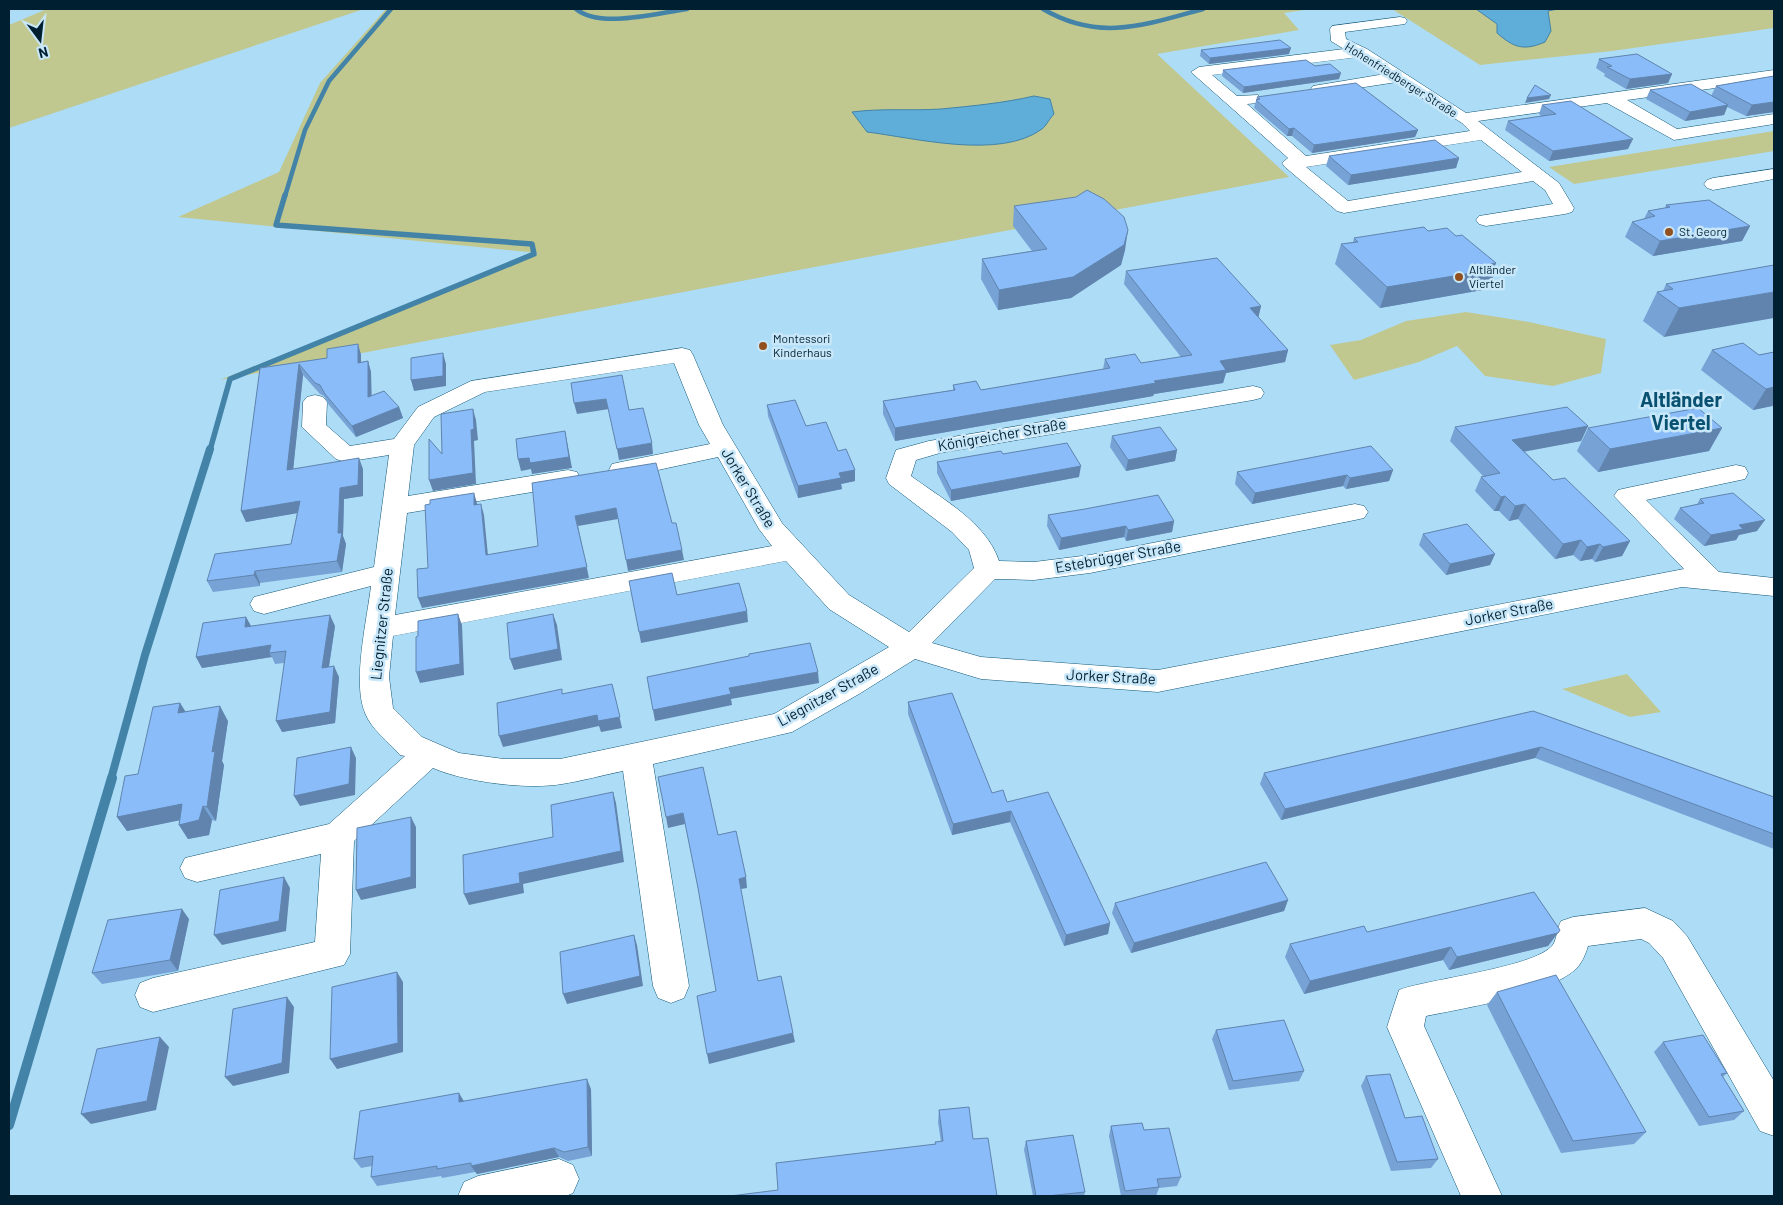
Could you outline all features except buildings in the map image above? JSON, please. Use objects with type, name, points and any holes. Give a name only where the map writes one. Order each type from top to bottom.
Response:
[{"type":"street","name":"Hohenfriedberger Straße","points":[[1400,21],[1337,29],[1339,41],[1362,52],[1463,118],[1552,187],[1565,208],[1486,220]]},
{"type":"street","points":[[1302,162],[1199,72],[1362,52]]},
{"type":"street","name":"Hohenfriedberger Straße","points":[[1463,118],[1774,75]]},
{"type":"street","points":[[1302,91],[1400,77]]},
{"type":"street","points":[[1233,101],[1272,96]]},
{"type":"street","points":[[1609,97],[1674,135],[1774,119]]},
{"type":"street","points":[[1484,134],[1291,163],[1344,207],[1538,175]]},
{"type":"street","points":[[1713,184],[1774,174]]},
{"type":"street","name":"Liegnitzer Straße","points":[[682,355],[479,386],[426,412],[402,445],[374,676],[379,712],[411,746],[456,765],[504,772],[560,772],[781,724],[849,686],[911,647]]},
{"type":"street","name":"Jorker Straße","points":[[682,355],[711,425],[772,529],[839,602],[911,647],[981,668],[1158,681],[1682,578],[1774,587]]},
{"type":"street","name":"Königreicher Straße","points":[[988,570],[981,547],[961,526],[898,478],[905,455],[938,446],[1253,393]]},
{"type":"street","points":[[315,402],[314,427],[345,454],[402,445]]},
{"type":"street","points":[[395,507],[660,463],[724,448]]},
{"type":"street","points":[[1712,581],[1627,496],[1736,473]]},
{"type":"street","name":"Estebrügger Straße","points":[[988,570],[1034,571],[1090,564],[1355,512]]},
{"type":"street","points":[[380,628],[792,551]]},
{"type":"street","points":[[911,647],[988,570]]},
{"type":"street","points":[[264,604],[387,573]]},
{"type":"street","points":[[197,868],[338,836],[428,754]]},
{"type":"street","points":[[636,756],[671,986]]},
{"type":"street","points":[[153,995],[332,954],[338,836]]},
{"type":"street","points":[[1482,1196],[1405,1027],[1412,1002],[1527,976],[1563,958],[1571,947],[1573,932],[1645,923],[1661,932],[1675,947],[1774,1117]]},
{"type":"street","points":[[478,1196],[559,1179]]},
{"type":"green space","points":[[47,9],[364,9],[9,128],[9,25]]},
{"type":"green space","points":[[386,9],[1311,9],[1284,13],[1299,30],[1157,54],[1289,177],[220,380],[538,253],[178,217],[279,172],[320,83]]},
{"type":"green space","points":[[1392,9],[1476,9],[1497,24],[1551,31],[1548,11],[1558,9],[1774,9],[1774,28],[1612,51],[1480,65]]},
{"type":"green space","points":[[1774,131],[1774,151],[1574,184],[1549,167]]},
{"type":"green space","points":[[1466,312],[1529,322],[1606,339],[1601,373],[1553,386],[1485,376],[1457,346],[1419,362],[1354,380],[1330,345],[1361,340],[1406,321]]},
{"type":"green space","points":[[1627,674],[1661,712],[1630,717],[1562,689]]},
{"type":"water","points":[[1476,9],[1558,9],[1548,11],[1551,31],[1545,42],[1525,47],[1514,45],[1503,38],[1497,33],[1497,24]]},
{"type":"water","points":[[1034,96],[1050,99],[1054,114],[1042,129],[1024,138],[1004,143],[981,145],[932,142],[867,132],[852,112],[941,109]]},
{"type":"waterway","points":[[285,196],[305,130],[329,81],[391,9]]},
{"type":"waterway","points":[[576,9],[586,15],[614,19],[687,9]]},
{"type":"waterway","points":[[1043,9],[1064,19],[1083,25],[1103,28],[1142,25],[1203,9]]},
{"type":"waterway","points":[[210,450],[230,379],[534,254],[532,244],[276,225],[285,195]]},
{"type":"waterway","points":[[111,779],[145,655],[210,449]]},
{"type":"waterway","points":[[9,1125],[112,778]]},
{"type":"place","name":"St. Georg","points":[[1669,232]]},
{"type":"place","name":"Altländer Viertel","points":[[1459,277]]},
{"type":"place","name":"Montessori Kinderhaus","points":[[763,346]]},
{"type":"district","name":"Altländer Viertel","points":[[1681,412]]}]
